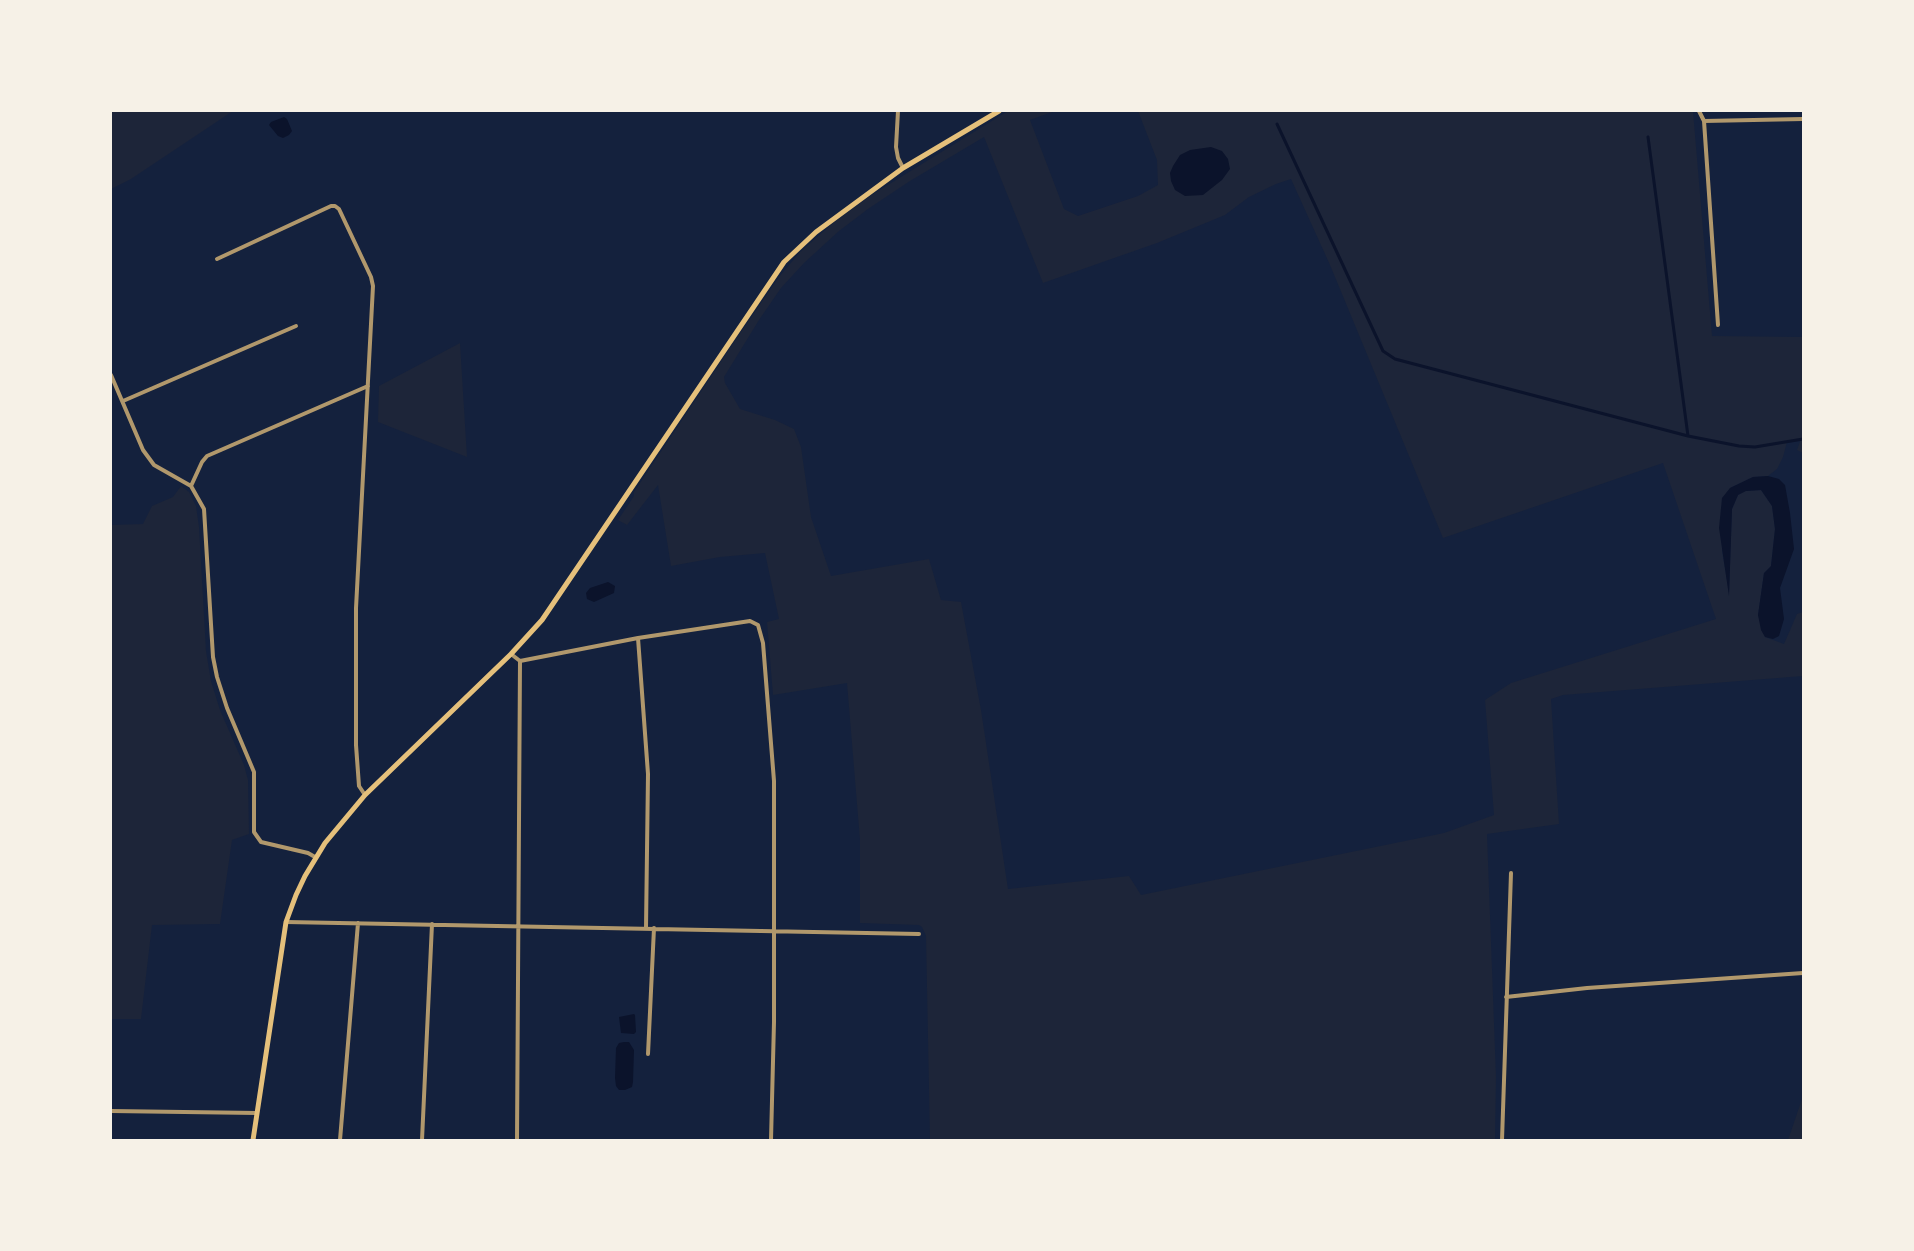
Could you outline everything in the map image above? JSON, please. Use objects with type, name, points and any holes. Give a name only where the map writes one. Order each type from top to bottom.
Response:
[{"type":"main road","points":[[254,1140],[286,922],[296,895],[315,857],[325,843],[365,795],[511,654],[542,620],[568,585],[784,262],[816,232],[903,168],[999,111]]},
{"type":"street","points":[[898,111],[896,147],[903,168]]},
{"type":"street","points":[[1699,111],[1704,121],[1718,326]]},
{"type":"street","points":[[1704,121],[1803,119]]},
{"type":"street","points":[[217,259],[335,206],[339,209],[371,277],[373,286],[356,608],[356,745],[359,786],[365,795]]},
{"type":"street","points":[[123,401],[296,326]]},
{"type":"street","points":[[111,375],[143,450],[154,465],[191,486],[204,509],[212,642],[217,677],[227,708],[255,772],[254,832],[261,842],[308,853],[315,857]]},
{"type":"street","points":[[191,486],[207,456],[368,386]]},
{"type":"street","points":[[511,654],[520,661],[638,638],[750,621],[758,626],[763,643],[774,781],[771,1140]]},
{"type":"street","points":[[638,638],[648,774],[646,928]]},
{"type":"street","points":[[517,1140],[520,661]]},
{"type":"street","points":[[1502,1140],[1511,873]]},
{"type":"street","points":[[286,922],[919,934]]},
{"type":"street","points":[[340,1140],[358,923]]},
{"type":"street","points":[[422,1140],[432,924]]},
{"type":"street","points":[[648,1054],[654,928]]},
{"type":"street","points":[[1506,997],[1587,988],[1803,973]]},
{"type":"street","points":[[111,1111],[257,1113]]},
{"type":"shaded area","points":[[111,111],[233,111],[131,179],[111,189]]},
{"type":"shaded area","points":[[1008,111],[1055,111],[1030,120],[1064,209],[1078,216],[1138,196],[1158,185],[1157,160],[1138,111],[1693,111],[1712,336],[1803,337],[1803,453],[1797,450],[1801,439],[1787,442],[1777,469],[1768,476],[1753,477],[1730,488],[1722,551],[1729,592],[1732,509],[1738,495],[1745,491],[1761,490],[1772,506],[1775,529],[1771,566],[1764,573],[1758,615],[1765,637],[1784,644],[1797,614],[1803,612],[1803,676],[1563,695],[1551,699],[1559,824],[1487,834],[1496,1077],[1495,1140],[930,1140],[926,936],[919,925],[860,923],[860,840],[847,683],[773,695],[767,622],[779,619],[765,553],[720,557],[671,566],[658,485],[627,525],[618,520],[634,496],[634,492],[779,277],[800,252],[832,224],[870,196]],"holes":[[[984,137],[1043,283],[1157,243],[1225,215],[1249,197],[1291,179],[1330,265],[1443,538],[1663,463],[1716,619],[1511,683],[1485,700],[1494,815],[1444,833],[1141,895],[1129,876],[1008,889],[981,710],[961,602],[941,600],[929,559],[831,576],[811,517],[801,447],[794,429],[775,420],[740,409],[724,377],[781,288],[804,263],[839,231],[868,209]]]},
{"type":"shaded area","points":[[284,117],[292,131],[283,138],[278,136],[269,125]]},
{"type":"shaded area","points":[[1211,147],[1222,151],[1228,159],[1230,169],[1222,180],[1203,195],[1185,196],[1175,190],[1170,173],[1180,155],[1190,150]]},
{"type":"shaded area","points":[[460,343],[467,457],[378,422],[379,386]]},
{"type":"shaded area","points":[[1768,476],[1779,479],[1785,485],[1794,549],[1780,588],[1784,619],[1779,636],[1773,639],[1765,637],[1758,615],[1764,573],[1771,566],[1775,529],[1772,506],[1761,490],[1746,491],[1738,495],[1732,509],[1729,596],[1719,528],[1722,498],[1730,488],[1753,477]]},
{"type":"shaded area","points":[[181,486],[189,492],[196,506],[206,651],[211,681],[220,710],[244,765],[248,780],[249,834],[232,840],[220,924],[152,925],[141,1019],[111,1019],[111,525],[143,524],[152,506],[173,497]]},
{"type":"shaded area","points":[[608,582],[615,586],[614,593],[594,602],[587,599],[586,593],[590,588]]},
{"type":"shaded area","points":[[634,1014],[636,1032],[634,1034],[621,1033],[619,1017]]},
{"type":"shaded area","points":[[629,1042],[634,1050],[633,1082],[632,1087],[619,1090],[615,1078],[616,1048],[619,1043]]},
{"type":"shaded area","points":[[1803,1096],[1803,1140],[1788,1140]]},
{"type":"waterway","points":[[1277,124],[1383,351],[1395,359],[1688,436],[1755,447],[1803,439]]},
{"type":"waterway","points":[[1648,137],[1688,436]]}]
